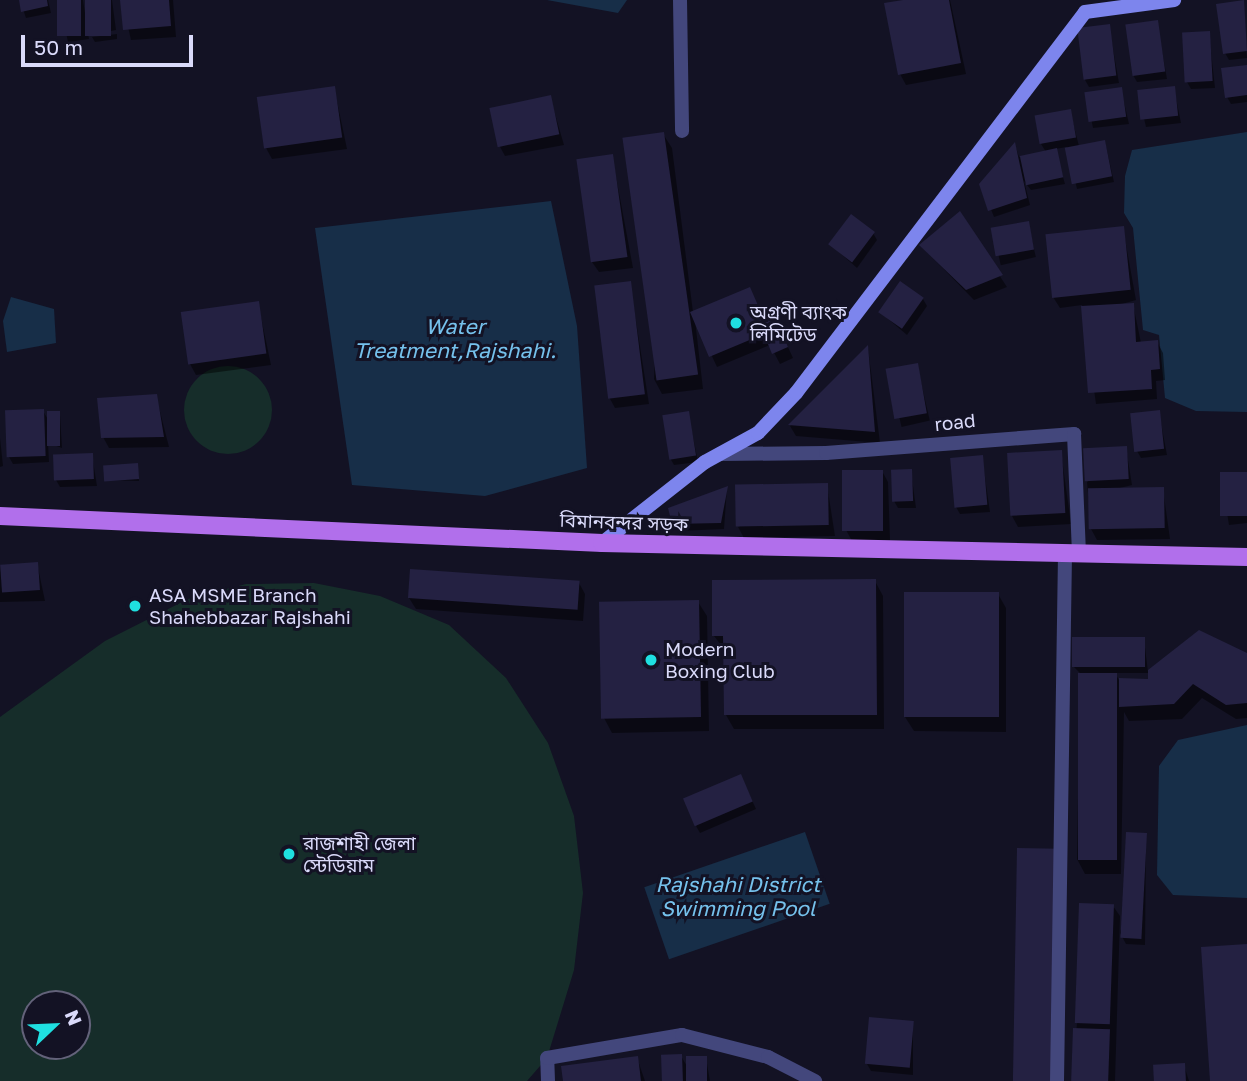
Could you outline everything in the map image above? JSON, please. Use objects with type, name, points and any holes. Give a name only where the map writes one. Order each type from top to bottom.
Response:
[{"type":"main road","points":[[602,542],[627,517],[720,454],[758,433],[796,393],[1084,6],[1174,0]]},
{"type":"main road","name":"বিমানবন্দর সড়ক","points":[[0,516],[602,542],[1247,556]]},
{"type":"street","points":[[680,0],[682,131]]},
{"type":"street","name":"road","points":[[720,454],[826,453],[1074,434],[1072,553]]},
{"type":"street","points":[[1057,1081],[1072,553]]},
{"type":"street","points":[[548,1081],[547,1058],[682,1035],[768,1057],[815,1081]]},
{"type":"green space","points":[[228,366],[245,369],[259,379],[269,393],[272,410],[269,427],[259,441],[245,451],[228,454],[211,451],[197,441],[187,427],[184,410],[187,393],[197,379],[211,369]]},
{"type":"green space","name":"রাজশাহী জেলা স্টেডিয়াম","points":[[314,583],[380,596],[449,625],[506,678],[548,743],[574,816],[583,893],[574,970],[547,1058],[527,1081],[0,1081],[0,717],[105,641],[188,599],[246,584]]},
{"type":"water","points":[[547,0],[627,0],[618,13]]},
{"type":"water","points":[[1247,132],[1247,412],[1196,411],[1165,398],[1159,335],[1143,330],[1133,228],[1124,213],[1125,176],[1132,150]]},
{"type":"water","name":"Water Treatment,Rajshahi.","points":[[551,201],[577,326],[587,468],[485,496],[352,485],[315,228]]},
{"type":"water","points":[[11,297],[54,309],[56,343],[7,352],[3,321]]},
{"type":"water","points":[[1247,725],[1247,898],[1173,895],[1157,875],[1159,766],[1178,740]]},
{"type":"water","name":"Rajshahi District Swimming Pool","points":[[805,832],[830,904],[669,959],[644,887]]},
{"type":"building","points":[[19,0],[47,0],[48,6],[21,12]]},
{"type":"building","points":[[57,0],[81,0],[81,36],[57,36]]},
{"type":"building","points":[[85,0],[111,0],[111,36],[85,36]]},
{"type":"building","points":[[120,0],[169,0],[171,26],[123,30]]},
{"type":"building","points":[[903,0],[949,0],[961,63],[898,75],[884,3]]},
{"type":"building","points":[[1244,0],[1247,51],[1223,54],[1216,4]]},
{"type":"building","points":[[1158,20],[1165,71],[1133,76],[1125,25]]},
{"type":"building","points":[[1110,24],[1116,76],[1084,80],[1077,28]]},
{"type":"building","points":[[1210,31],[1213,81],[1185,82],[1182,32]]},
{"type":"building","points":[[1247,65],[1247,95],[1225,98],[1221,68]]},
{"type":"building","points":[[335,86],[342,137],[264,148],[257,97]]},
{"type":"building","points":[[1175,86],[1178,116],[1140,120],[1137,90]]},
{"type":"building","points":[[1122,87],[1126,117],[1089,122],[1084,92]]},
{"type":"building","points":[[551,95],[559,134],[498,147],[489,108]]},
{"type":"building","points":[[1071,109],[1076,138],[1040,144],[1035,115]]},
{"type":"building","points":[[664,132],[698,375],[657,380],[622,138]]},
{"type":"building","points":[[1105,140],[1112,176],[1072,184],[1065,148]]},
{"type":"building","points":[[1015,142],[1027,198],[988,211],[979,184]]},
{"type":"building","points":[[1057,148],[1063,177],[1026,185],[1020,156]]},
{"type":"building","points":[[613,154],[627,257],[591,262],[576,159]]},
{"type":"building","points":[[960,211],[1003,275],[966,290],[919,245]]},
{"type":"building","points":[[851,214],[875,232],[852,262],[828,244]]},
{"type":"building","points":[[1029,221],[1034,250],[996,256],[991,228]]},
{"type":"building","points":[[1124,226],[1131,290],[1052,298],[1045,234]]},
{"type":"building","points":[[631,281],[645,394],[608,399],[594,286]]},
{"type":"building","points":[[900,281],[924,298],[902,329],[878,312]]},
{"type":"building","name":"অগ্রণী ব্যাংক লিমিটেড","points":[[750,287],[760,310],[771,306],[788,347],[772,354],[764,334],[709,357],[690,312]]},
{"type":"building","points":[[259,301],[266,353],[188,364],[181,312]]},
{"type":"building","points":[[1134,303],[1136,342],[1158,340],[1160,369],[1151,370],[1152,389],[1088,393],[1081,306]]},
{"type":"building","points":[[868,345],[875,432],[788,425]]},
{"type":"building","points":[[918,363],[927,413],[894,419],[886,369]]},
{"type":"building","points":[[157,394],[164,437],[101,438],[97,398]]},
{"type":"building","points":[[44,409],[46,456],[7,457],[5,410]]},
{"type":"building","points":[[1160,410],[1164,449],[1134,452],[1130,413]]},
{"type":"building","points":[[47,411],[60,411],[60,446],[47,446]]},
{"type":"building","points":[[689,411],[696,455],[669,460],[662,415]]},
{"type":"building","points":[[1127,446],[1129,479],[1085,481],[1083,448]]},
{"type":"building","points":[[1062,450],[1065,513],[1010,516],[1007,453]]},
{"type":"building","points":[[93,453],[94,479],[54,480],[53,454]]},
{"type":"building","points":[[983,455],[987,505],[954,508],[950,458]]},
{"type":"building","points":[[138,463],[139,479],[104,481],[103,465]]},
{"type":"building","points":[[912,469],[913,501],[892,502],[891,470]]},
{"type":"building","points":[[842,470],[883,470],[883,531],[842,531]]},
{"type":"building","points":[[1220,472],[1247,472],[1247,516],[1220,516]]},
{"type":"building","points":[[828,483],[829,525],[736,527],[735,485]]},
{"type":"building","points":[[728,486],[721,523],[672,524],[668,508]]},
{"type":"building","points":[[1164,487],[1165,528],[1089,529],[1088,488]]},
{"type":"building","points":[[38,562],[40,590],[2,593],[0,565]]},
{"type":"building","points":[[410,569],[580,581],[578,610],[408,598]]},
{"type":"building","points":[[876,579],[877,715],[724,715],[723,636],[712,636],[712,580]]},
{"type":"building","points":[[904,592],[999,592],[999,717],[904,717]]},
{"type":"building","name":"Modern Boxing Club","points":[[699,600],[701,717],[601,719],[599,602]]},
{"type":"building","points":[[1199,630],[1247,653],[1247,703],[1226,705],[1193,684],[1174,704],[1119,707],[1119,678],[1148,679],[1148,670]]},
{"type":"building","points":[[1072,637],[1145,637],[1145,667],[1072,667]]},
{"type":"building","points":[[1078,673],[1117,673],[1117,860],[1078,860]]},
{"type":"building","points":[[741,774],[753,802],[695,826],[683,799]]},
{"type":"building","points":[[1126,832],[1147,833],[1141,939],[1120,938]]},
{"type":"building","points":[[1017,848],[1058,849],[1054,1081],[1013,1081]]},
{"type":"building","points":[[1079,903],[1114,904],[1110,1024],[1075,1023]]},
{"type":"building","points":[[1247,944],[1247,1081],[1210,1081],[1201,947]]},
{"type":"building","points":[[869,1017],[914,1021],[910,1068],[865,1064]]},
{"type":"building","points":[[1073,1028],[1110,1029],[1108,1081],[1071,1081]]},
{"type":"building","points":[[682,1054],[683,1081],[662,1081],[661,1055]]},
{"type":"building","points":[[638,1056],[641,1081],[563,1081],[561,1066]]},
{"type":"building","points":[[686,1056],[707,1056],[707,1081],[686,1081]]},
{"type":"building","points":[[1185,1063],[1186,1081],[1154,1081],[1153,1065]]},
{"type":"place","name":"অগ্রণী ব্যাংক লিমিটেড","points":[[736,323]]},
{"type":"place","name":"ASA MSME Branch Shahebbazar Rajshahi","points":[[135,606]]},
{"type":"place","name":"Modern Boxing Club","points":[[651,660]]},
{"type":"place","name":"রাজশাহী জেলা স্টেডিয়াম","points":[[289,854]]}]
